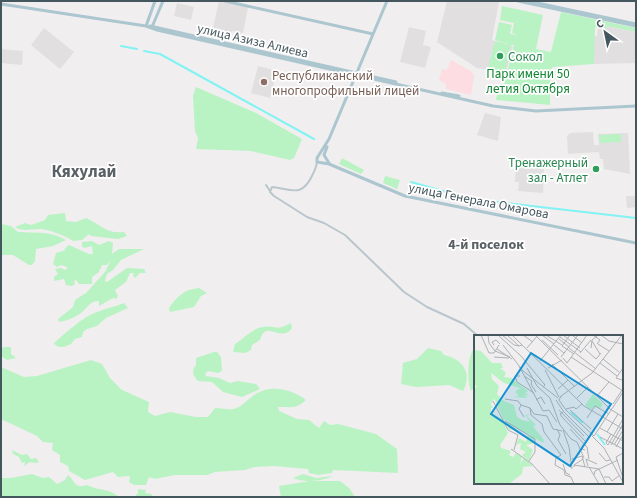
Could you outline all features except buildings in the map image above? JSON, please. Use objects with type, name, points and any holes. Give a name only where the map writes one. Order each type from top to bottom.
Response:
[{"type":"main road","points":[[146,26],[155,1]]},
{"type":"main road","points":[[1,4],[152,28],[163,1]]},
{"type":"main road","points":[[225,1],[373,34]]},
{"type":"main road","points":[[518,1],[636,25]]},
{"type":"main road","points":[[528,1],[636,25]]},
{"type":"main road","points":[[329,139],[319,155],[317,160],[319,163],[323,163],[325,158],[324,153],[329,139],[387,2]]},
{"type":"main road","name":"улица Азиза Алиева","points":[[152,28],[336,72],[356,74]]},
{"type":"main road","name":"улица Азиза Алиева","points":[[152,28],[356,74]]},
{"type":"main road","points":[[356,74],[493,106],[510,108],[544,111],[635,106]]},
{"type":"main road","points":[[319,155],[322,155],[325,158]]},
{"type":"main road","name":"улица Генерала Омарова","points":[[325,158],[330,164],[405,196],[636,243]]},
{"type":"main road","name":"улица Генерала Омарова","points":[[323,163],[329,164],[405,196],[636,243]]},
{"type":"street","points":[[317,160],[317,167]]},
{"type":"street","points":[[270,192],[272,187],[289,190],[303,189],[306,187],[317,167],[323,163]]},
{"type":"street","points":[[266,184],[274,196],[307,217],[324,223],[345,235],[404,292],[435,312],[458,320],[477,335]]},
{"type":"shaded area","points":[[219,1],[248,7],[243,33],[232,31],[229,41],[211,37]]},
{"type":"shaded area","points":[[447,1],[499,1],[492,40],[513,46],[506,73],[477,68],[437,42]]},
{"type":"shaded area","points":[[177,3],[194,7],[191,20],[174,16]]},
{"type":"shaded area","points":[[607,26],[636,32],[636,63],[594,64],[594,36],[597,36],[598,27],[606,29]]},
{"type":"shaded area","points":[[409,27],[426,31],[423,45],[431,47],[425,68],[400,62]]},
{"type":"shaded area","points":[[44,28],[74,52],[60,69],[31,45]]},
{"type":"shaded area","points":[[1,49],[23,51],[22,65],[1,63]]},
{"type":"shaded area","points":[[451,60],[472,72],[474,76],[471,95],[446,89],[446,84],[439,80],[442,69],[447,70]]},
{"type":"shaded area","name":"Республиканский многопрофильный лицей","points":[[258,66],[277,71],[270,98],[251,93]]},
{"type":"shaded area","points":[[485,113],[501,117],[498,141],[477,135]]},
{"type":"shaded area","points":[[593,132],[594,145],[599,145],[598,134],[628,133],[630,174],[604,169],[603,159],[600,159],[599,152],[568,154],[567,136],[570,133]]},
{"type":"shaded area","points":[[516,166],[544,168],[543,193],[518,191],[519,182],[515,182]]},
{"type":"shaded area","points":[[626,196],[636,196],[636,207],[627,208]]},
{"type":"green space","name":"Парк имени 50 летия Октября","points":[[502,6],[543,15],[536,49],[551,52],[561,12],[636,28],[636,32],[607,26],[606,29],[595,27],[594,64],[553,67],[550,72],[550,105],[496,100],[499,85],[504,85],[514,45],[511,45],[505,72],[488,68],[495,41],[508,44],[495,40],[499,22],[512,25],[510,34],[518,35],[512,33],[514,23],[500,20]]},
{"type":"green space","points":[[196,87],[256,113],[302,139],[294,158],[290,160],[251,151],[196,149],[198,138],[195,131],[193,96]]},
{"type":"green space","points":[[621,134],[621,142],[600,143],[599,135]]},
{"type":"green space","points":[[342,158],[364,170],[361,174],[339,164]]},
{"type":"green space","points":[[385,176],[400,180],[397,189],[383,183]]},
{"type":"green space","points":[[65,213],[66,221],[76,222],[86,218],[113,232],[124,232],[127,236],[118,239],[91,236],[89,234],[82,240],[73,241],[48,230],[24,230],[15,227],[25,223],[31,225],[45,220],[48,215]]},
{"type":"green space","points":[[1,224],[11,226],[18,232],[55,235],[66,240],[53,246],[36,249],[35,261],[32,265],[29,265],[13,255],[1,255]]},
{"type":"green space","points":[[92,241],[99,245],[109,241],[113,243],[112,254],[119,249],[144,249],[121,260],[113,270],[107,274],[105,281],[107,282],[127,268],[144,269],[146,273],[140,273],[135,278],[133,276],[134,273],[130,273],[126,282],[115,290],[118,296],[116,299],[113,298],[99,306],[99,301],[93,302],[76,316],[59,322],[58,319],[73,307],[75,300],[86,293],[105,272],[111,260],[107,265],[102,265],[99,272],[92,277],[92,284],[79,284],[76,280],[74,281],[75,284],[72,286],[66,285],[64,279],[54,281],[54,277],[58,274],[55,269],[61,268],[65,270],[68,268],[62,265],[57,267],[53,264],[56,253],[66,250],[64,249],[69,245],[89,254],[93,254],[92,246],[84,248],[82,246],[82,242]]},
{"type":"green space","points":[[199,288],[207,293],[201,296],[194,307],[170,312],[169,308],[178,297],[185,292]]},
{"type":"green space","points":[[124,303],[128,308],[106,318],[97,326],[87,329],[83,332],[82,337],[75,339],[71,344],[64,347],[55,345],[54,343],[85,318]]},
{"type":"green space","points":[[291,323],[292,328],[288,332],[283,334],[266,331],[260,340],[252,345],[251,350],[245,353],[233,352],[235,344],[256,329],[268,327],[279,328]]},
{"type":"green space","points":[[11,347],[11,354],[16,358],[7,360],[1,356],[1,348]]},
{"type":"green space","points":[[428,348],[441,351],[444,355],[461,363],[466,372],[467,378],[463,391],[449,385],[416,387],[401,384],[403,363],[417,359]]},
{"type":"green space","points":[[474,349],[474,388],[471,391],[468,368],[472,351]]},
{"type":"green space","points":[[217,352],[221,357],[222,371],[218,373],[208,371],[205,374],[206,376],[219,378],[230,383],[238,381],[256,384],[260,389],[242,397],[223,392],[212,382],[198,381],[193,373],[196,365],[196,358]]},
{"type":"green space","points":[[91,360],[102,364],[110,378],[122,390],[149,402],[148,412],[155,416],[170,412],[196,417],[208,417],[215,408],[237,408],[254,395],[267,390],[280,389],[294,393],[306,400],[300,405],[296,406],[278,407],[279,411],[297,419],[309,420],[319,428],[324,421],[330,425],[338,424],[376,434],[397,449],[398,473],[333,470],[332,473],[318,475],[309,473],[308,469],[274,466],[215,472],[207,475],[175,475],[155,479],[149,477],[146,485],[134,485],[129,482],[130,476],[118,477],[113,472],[85,480],[69,471],[68,466],[60,462],[60,455],[52,450],[53,443],[43,442],[37,436],[1,419],[1,367],[24,377],[37,376]]},
{"type":"green space","points":[[12,450],[22,455],[27,454],[31,459],[36,458],[39,462],[30,462],[24,466],[25,462],[22,463],[19,457],[13,454]]},
{"type":"green space","points":[[32,474],[43,478],[49,477],[57,484],[65,480],[68,475],[77,485],[87,485],[111,492],[119,497],[1,497],[1,478],[11,478]]},
{"type":"green space","points":[[303,474],[316,478],[333,476],[313,481],[297,480],[293,478]]},
{"type":"green space","points":[[310,481],[340,481],[349,488],[355,497],[281,497],[279,486]]},
{"type":"green space","points":[[138,489],[146,490],[145,493],[151,494],[154,497],[134,497],[138,493]]},
{"type":"waterway","points":[[121,46],[137,49]]},
{"type":"waterway","points":[[144,51],[160,54],[314,139]]},
{"type":"waterway","points":[[411,182],[471,199],[636,218]]},
{"type":"place","name":"Сокол","points":[[500,56]]},
{"type":"place","name":"Республиканский многопрофильный лицей","points":[[264,82]]},
{"type":"place","name":"Тренажерный зал - Атлет","points":[[596,169]]},
{"type":"district","name":"Кяхулай","points":[[84,171]]},
{"type":"district","name":"4-й поселок","points":[[486,244]]}]
